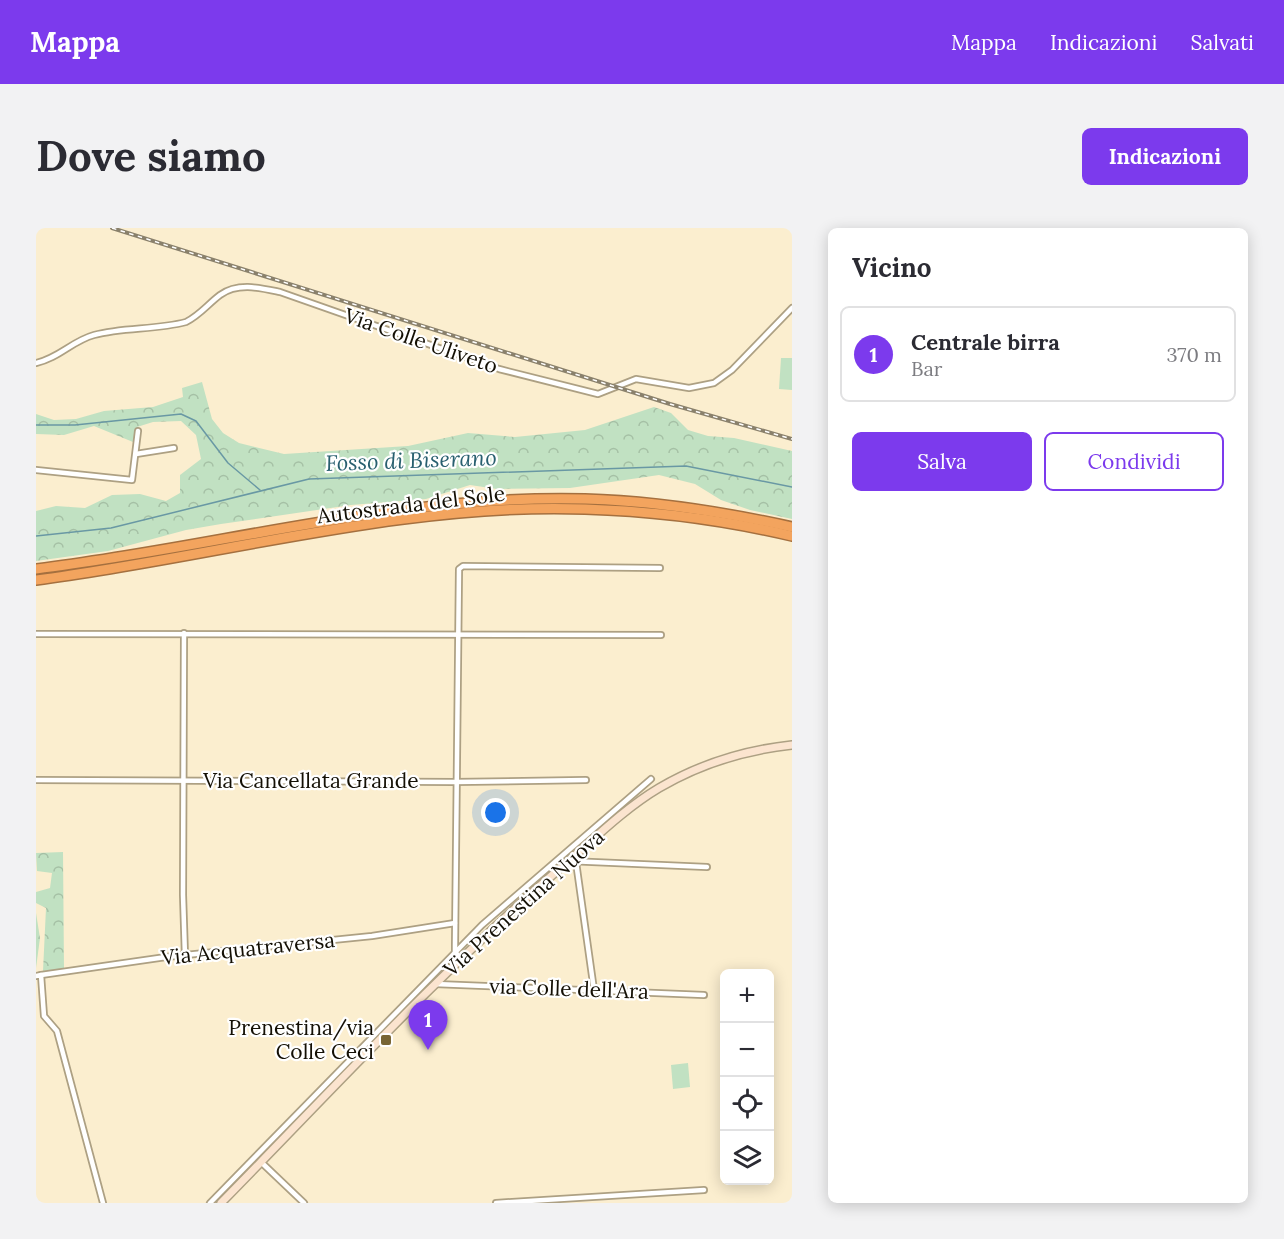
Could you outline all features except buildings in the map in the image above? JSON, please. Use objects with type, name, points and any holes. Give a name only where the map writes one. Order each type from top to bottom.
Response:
[{"type":"highway","name":"Autostrada del Sole","points":[[36,569],[418,509],[507,501],[585,499],[667,505],[792,527]]},
{"type":"highway","name":"Autostrada del Sole","points":[[36,579],[417,518],[506,510],[584,508],[669,515],[792,536]]},
{"type":"main road","name":"Via Prenestina Nuova","points":[[221,1203],[435,984],[458,955],[572,861],[629,809],[662,786],[741,753],[792,745]]},
{"type":"street","name":"Via Colle Uliveto","points":[[36,363],[55,358],[73,343],[96,335],[186,321],[198,315],[224,293],[247,287],[280,292],[499,369],[592,393],[606,392],[636,380],[689,388],[707,386],[727,374],[792,308]]},
{"type":"street","points":[[36,470],[131,481],[138,431]]},
{"type":"street","points":[[136,454],[174,448]]},
{"type":"street","points":[[458,955],[455,923],[455,782],[458,570],[461,567],[660,568]]},
{"type":"street","points":[[184,633],[185,956]]},
{"type":"street","points":[[36,634],[661,635]]},
{"type":"street","points":[[210,1203],[458,955],[510,899],[651,779]]},
{"type":"street","name":"Via Cancellata Grande","points":[[36,780],[455,782],[586,780]]},
{"type":"street","points":[[594,990],[572,861],[707,867]]},
{"type":"street","name":"Via Acquatraversa","points":[[38,976],[185,956],[372,936],[455,923]]},
{"type":"street","points":[[38,976],[44,1016],[58,1034],[103,1203]]},
{"type":"street","name":"via Colle dell'Ara","points":[[435,984],[704,994]]},
{"type":"street","points":[[261,1162],[303,1203]]},
{"type":"street","points":[[496,1203],[704,1190]]},
{"type":"green space","points":[[781,358],[792,358],[792,390],[779,389]]},
{"type":"green space","points":[[202,382],[212,419],[223,433],[239,443],[284,454],[408,446],[468,433],[515,437],[585,430],[654,407],[671,413],[688,430],[708,436],[734,438],[792,451],[792,519],[750,510],[721,500],[695,484],[659,475],[570,488],[497,489],[470,485],[426,499],[351,505],[221,524],[186,530],[108,551],[36,561],[36,511],[56,506],[85,508],[112,495],[140,494],[166,501],[180,493],[180,475],[201,459],[196,435],[181,421],[153,422],[137,427],[133,442],[94,426],[64,435],[36,434],[36,414],[54,420],[76,419],[104,411],[153,407],[183,397],[182,388]]},
{"type":"green space","points":[[63,852],[64,969],[43,971],[46,908],[36,903],[36,892],[50,888],[52,873],[37,871],[36,853]]},
{"type":"green space","points":[[36,913],[40,938],[36,968]]},
{"type":"green space","points":[[688,1063],[690,1087],[673,1089],[671,1065]]},
{"type":"waterway","points":[[36,425],[75,425],[181,414],[196,421],[228,463],[260,490]]},
{"type":"waterway","name":"Fosso di Biserano","points":[[36,536],[111,528],[309,479],[686,466],[792,487]]},
{"type":"railway","points":[[112,228],[670,404],[792,439]]},
{"type":"place","name":"Prenestina/via Colle Ceci","points":[[386,1040]]},
{"type":"place","name":"Centrale birra","points":[[428,1050]]}]
